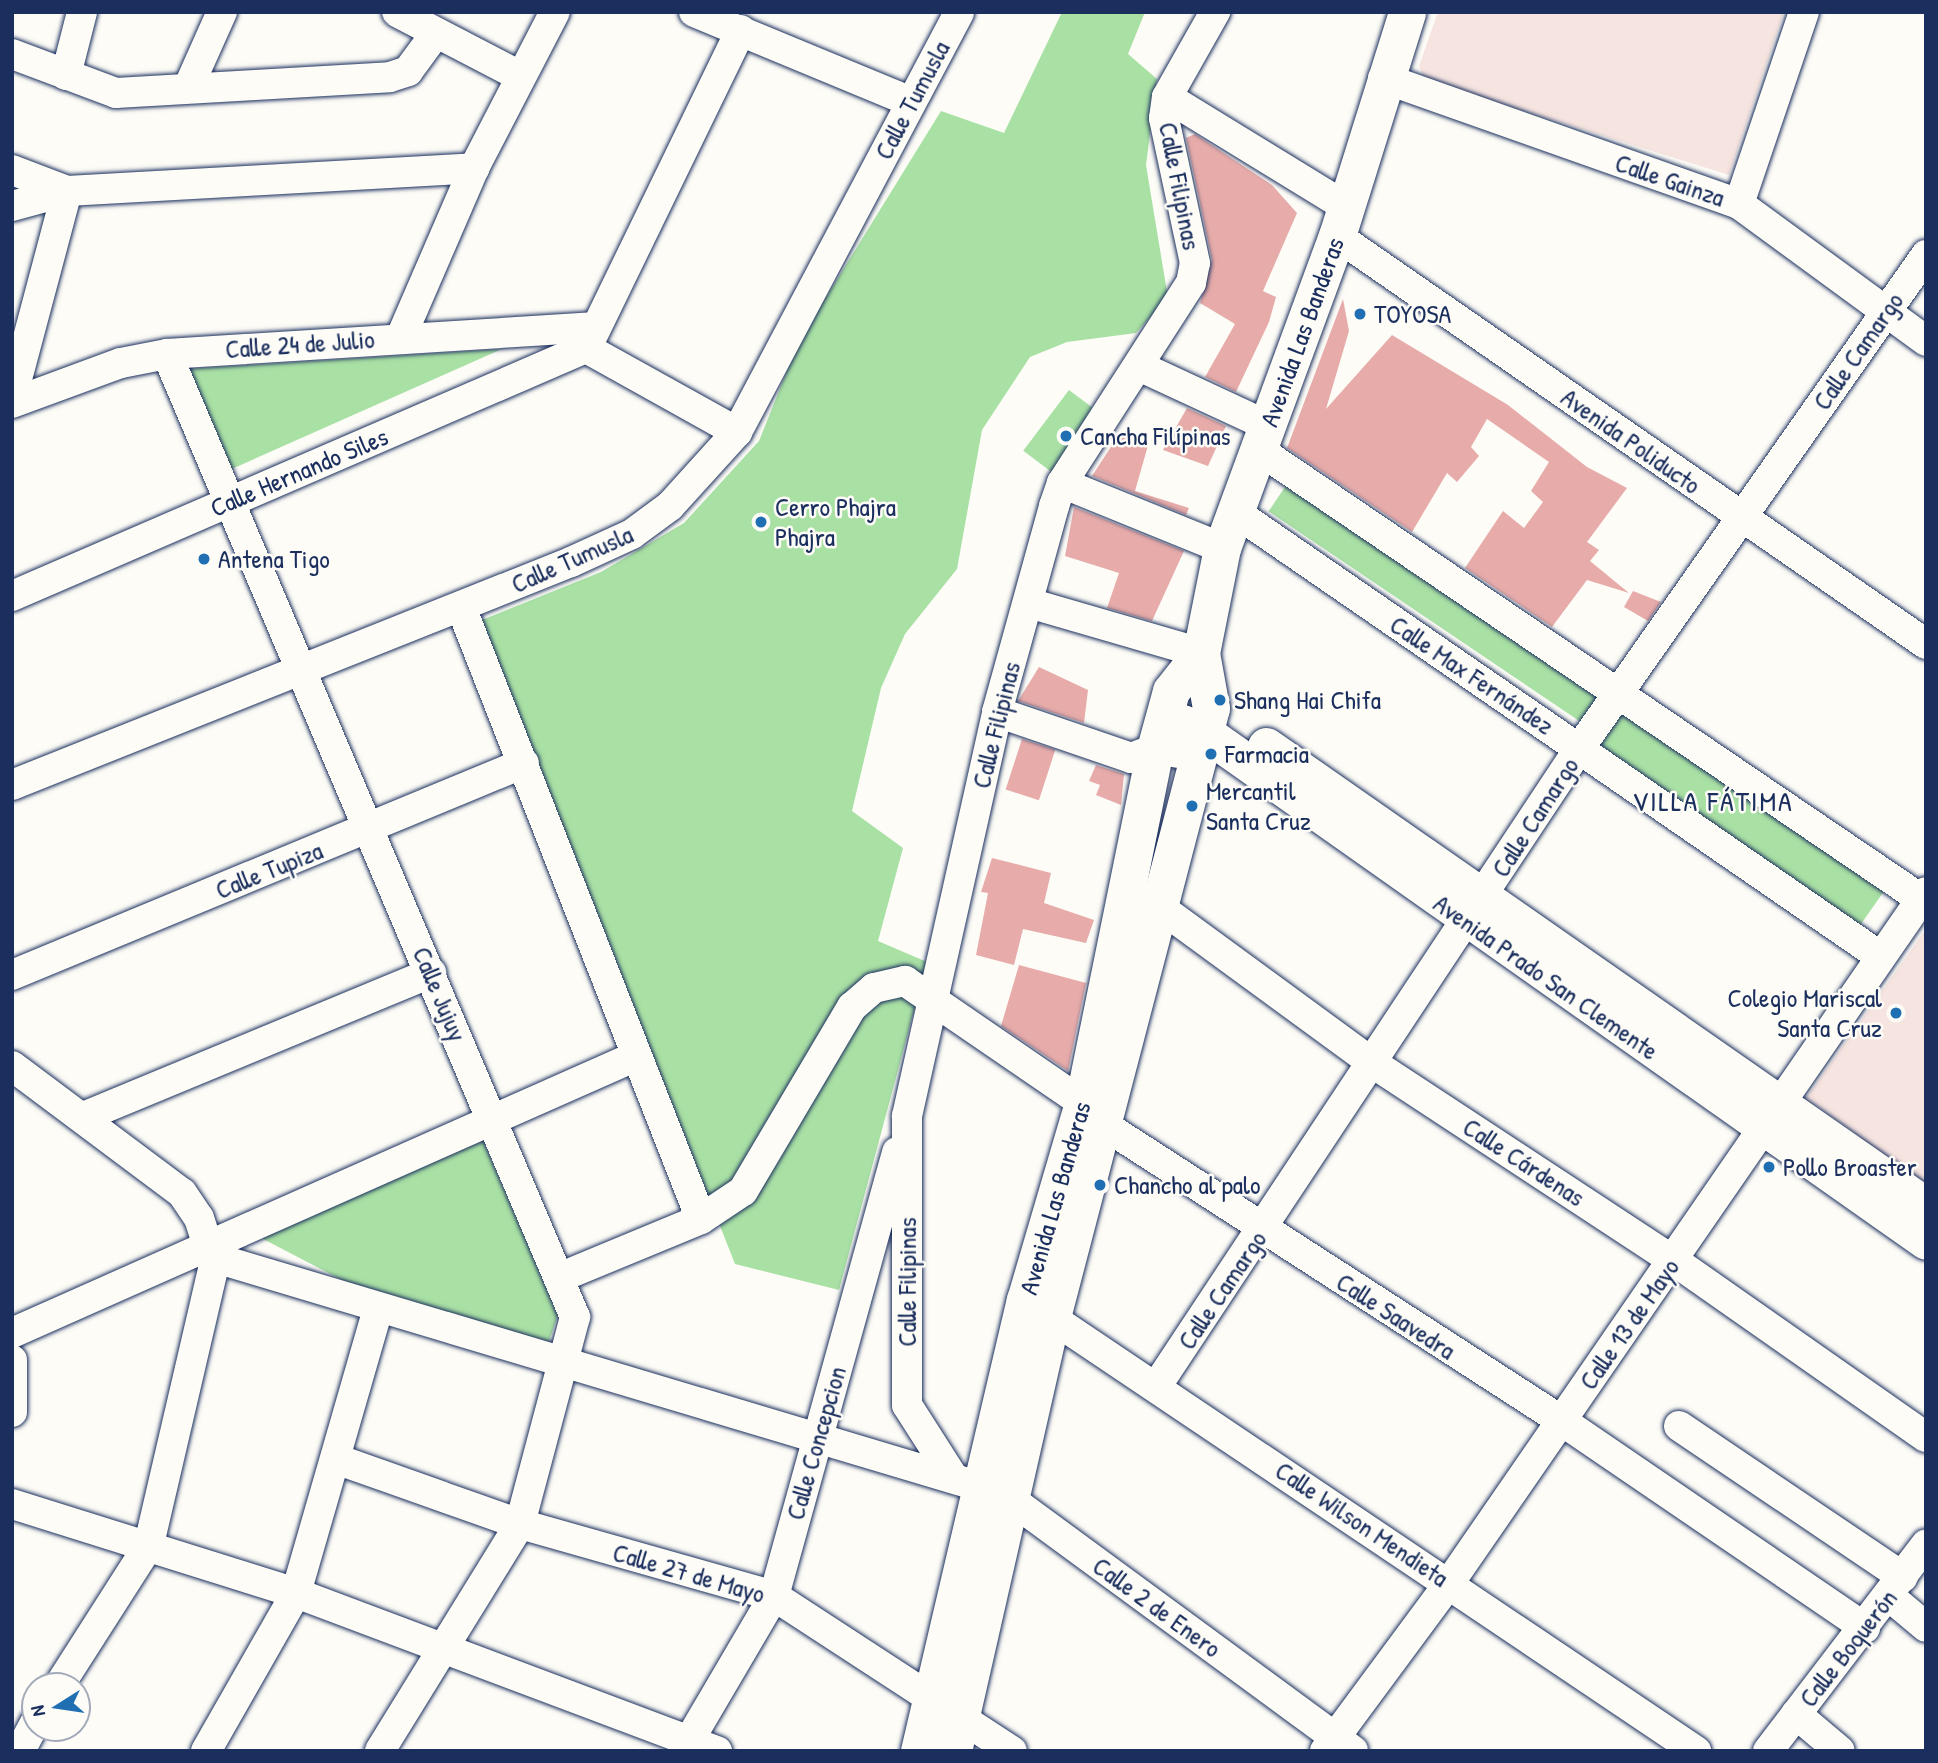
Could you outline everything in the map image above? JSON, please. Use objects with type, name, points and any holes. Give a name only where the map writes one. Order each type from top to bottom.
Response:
[{"type":"main road","name":"Avenida Las Banderas","points":[[953,1751],[947,1705],[982,1489],[1158,905],[1204,732],[1201,653],[1222,548],[1341,221],[1402,14]]},
{"type":"main road","name":"Avenida Las Banderas","points":[[1093,1114],[1126,884],[1164,719],[1201,653]]},
{"type":"main road","name":"Avenida Prado San Clemente","points":[[1164,719],[1204,732],[1473,909],[1771,1114],[1926,1206]]},
{"type":"main road","name":"Avenida Prado San Clemente","points":[[1771,1114],[1926,1241]]},
{"type":"main road","name":"Avenida Las Banderas","points":[[919,1751],[947,1705]]},
{"type":"street","points":[[66,75],[82,12]]},
{"type":"street","points":[[188,88],[222,12]]},
{"type":"street","points":[[397,12],[520,76]]},
{"type":"street","points":[[401,337],[474,168],[555,12]]},
{"type":"street","points":[[694,12],[758,27],[911,102]]},
{"type":"street","name":"Calle Tumusla","points":[[12,785],[461,607],[632,534],[701,478],[737,432],[959,12]]},
{"type":"street","name":"Calle Filipinas","points":[[982,1489],[906,1405],[907,1116],[997,712],[1062,483],[1182,302],[1195,263],[1167,145],[1167,97],[1215,12]]},
{"type":"street","points":[[1739,204],[1804,12]]},
{"type":"street","points":[[737,432],[591,338],[758,27]]},
{"type":"street","points":[[12,54],[116,93],[390,77],[408,71],[436,33]]},
{"type":"street","name":"Calle Gainza","points":[[1382,78],[1739,204],[1886,309],[1926,341]]},
{"type":"street","name":"Avenida Poliducto","points":[[1167,97],[1341,221],[1742,519],[1926,644]]},
{"type":"street","points":[[12,206],[67,191],[474,168]]},
{"type":"street","points":[[12,170],[67,191]]},
{"type":"street","points":[[12,401],[67,191]]},
{"type":"street","name":"Calle Camargo","points":[[1156,1387],[1579,748],[1926,255]]},
{"type":"street","name":"Calle 24 de Julio","points":[[12,401],[121,363],[167,354],[401,337],[591,338]]},
{"type":"street","name":"Calle Hernando Siles","points":[[12,596],[226,503],[591,338]]},
{"type":"street","name":"Calle Jujuy","points":[[167,354],[226,503],[370,828],[561,1277],[575,1317],[564,1367]]},
{"type":"street","points":[[1141,367],[1263,438],[1617,694],[1923,896]]},
{"type":"street","points":[[1062,483],[1222,548]]},
{"type":"street","name":"Calle Max Fernández","points":[[1235,512],[1881,957]]},
{"type":"street","points":[[1029,603],[1201,653]]},
{"type":"street","points":[[461,607],[524,763],[634,1057],[701,1219]]},
{"type":"street","points":[[997,712],[1131,758],[1164,719]]},
{"type":"street","name":"Calle Tupiza","points":[[12,975],[524,763]]},
{"type":"street","name":"Calle Cárdenas","points":[[1126,884],[1371,1062],[1673,1260],[1926,1437]]},
{"type":"street","name":"Calle 13 de Mayo","points":[[1337,1746],[1923,896]]},
{"type":"street","points":[[83,1117],[431,972]]},
{"type":"street","name":"Calle Saavedra","points":[[561,1277],[701,1219],[743,1191],[759,1171],[852,1007],[874,988],[905,981],[933,997],[1093,1114],[1262,1230],[1562,1421],[1865,1628]]},
{"type":"street","points":[[12,1333],[211,1250],[492,1118],[634,1057]]},
{"type":"street","points":[[12,1066],[182,1193],[211,1250],[210,1299],[149,1545],[68,1672]]},
{"type":"street","name":"Calle Concepcion","points":[[697,1746],[774,1596],[907,1116]]},
{"type":"street","points":[[211,1250],[378,1308],[564,1367],[819,1434],[892,1463],[982,1489]]},
{"type":"street","points":[[206,1751],[296,1593],[378,1308]]},
{"type":"street","name":"Calle Wilson Mendieta","points":[[1038,1309],[1450,1582],[1696,1751]]},
{"type":"street","points":[[12,1360],[12,1412]]},
{"type":"street","points":[[380,1751],[439,1651],[520,1524],[564,1367]]},
{"type":"street","points":[[1679,1426],[1896,1587],[1926,1627]]},
{"type":"street","name":"Calle 27 de Mayo","points":[[336,1460],[520,1524],[774,1596],[947,1705],[1012,1751]]},
{"type":"street","name":"Calle 2 de Enero","points":[[982,1489],[1337,1746]]},
{"type":"street","points":[[12,1504],[296,1593],[439,1651],[697,1746]]},
{"type":"street","name":"Calle Boquerón","points":[[1768,1751],[1865,1628],[1926,1544]]},
{"type":"street","points":[[1796,1714],[1840,1751]]},
{"type":"shaded area","points":[[1438,12],[1784,12],[1729,175],[1425,80],[1419,66]]},
{"type":"shaded area","name":"Colegio Mariscal Santa Cruz","points":[[1926,929],[1926,1184],[1806,1098]]},
{"type":"green space","points":[[1062,12],[1145,12],[1128,54],[1157,79],[1146,165],[1168,298],[1136,333],[1067,342],[1030,357],[982,430],[957,569],[905,634],[881,688],[852,811],[903,848],[878,941],[927,962],[839,1290],[735,1264],[482,620],[601,572],[684,523],[759,441],[799,341],[941,111],[1004,133]]},
{"type":"green space","points":[[502,349],[225,472],[186,369]]},
{"type":"green space","name":"Cancha Filípinas","points":[[1069,390],[1105,417],[1059,478],[1023,451]]},
{"type":"green space","points":[[1287,484],[1600,695],[1582,723],[1269,511]]},
{"type":"green space","points":[[1624,708],[1884,890],[1855,932],[1595,750]]},
{"type":"green space","points":[[483,1140],[558,1315],[547,1347],[384,1302],[248,1231]]},
{"type":"building","points":[[1195,134],[1272,185],[1297,213],[1263,291],[1276,297],[1269,322],[1236,392],[1205,377],[1235,324],[1200,303],[1212,260],[1186,138]]},
{"type":"building","points":[[1343,299],[1349,331],[1326,409],[1392,335],[1508,405],[1587,467],[1627,488],[1587,542],[1599,550],[1590,561],[1629,593],[1587,580],[1552,627],[1465,568],[1503,511],[1524,528],[1543,502],[1531,491],[1549,462],[1487,419],[1471,447],[1479,456],[1457,482],[1447,473],[1412,532],[1287,448]]},
{"type":"building","points":[[1187,408],[1226,426],[1208,466],[1163,450]]},
{"type":"building","points":[[1120,433],[1149,442],[1135,491],[1189,508],[1186,515],[1092,476]]},
{"type":"building","points":[[1074,507],[1184,551],[1152,621],[1107,608],[1119,573],[1065,556]]},
{"type":"building","points":[[1633,591],[1661,602],[1648,621],[1624,607]]},
{"type":"building","points":[[1039,667],[1088,690],[1084,723],[1018,701]]},
{"type":"building","points":[[1022,739],[1055,750],[1039,800],[1006,789]]},
{"type":"building","points":[[1096,765],[1124,774],[1121,805],[1096,795],[1100,785],[1089,781]]},
{"type":"building","points":[[992,858],[1051,873],[1044,903],[1094,920],[1086,943],[1023,929],[1014,965],[976,955],[988,893],[981,892]]},
{"type":"building","points":[[1019,965],[1086,983],[1068,1071],[1001,1026]]},
{"type":"place","name":"TOYOSA","points":[[1360,314]]},
{"type":"place","name":"Cancha Filípinas","points":[[1066,436]]},
{"type":"place","name":"Cerro Phajra Phajra","points":[[761,522]]},
{"type":"place","name":"Antena Tigo","points":[[204,559]]},
{"type":"place","name":"Shang Hai Chifa","points":[[1220,700]]},
{"type":"place","name":"Farmacia","points":[[1211,754]]},
{"type":"place","name":"Mercantil Santa Cruz","points":[[1192,806]]},
{"type":"place","name":"Colegio Mariscal Santa Cruz","points":[[1896,1013]]},
{"type":"place","name":"Pollo Broaster","points":[[1769,1167]]},
{"type":"place","name":"Chancho al palo","points":[[1100,1185]]},
{"type":"district","name":"VILLA FÁTIMA","points":[[1713,801]]}]
